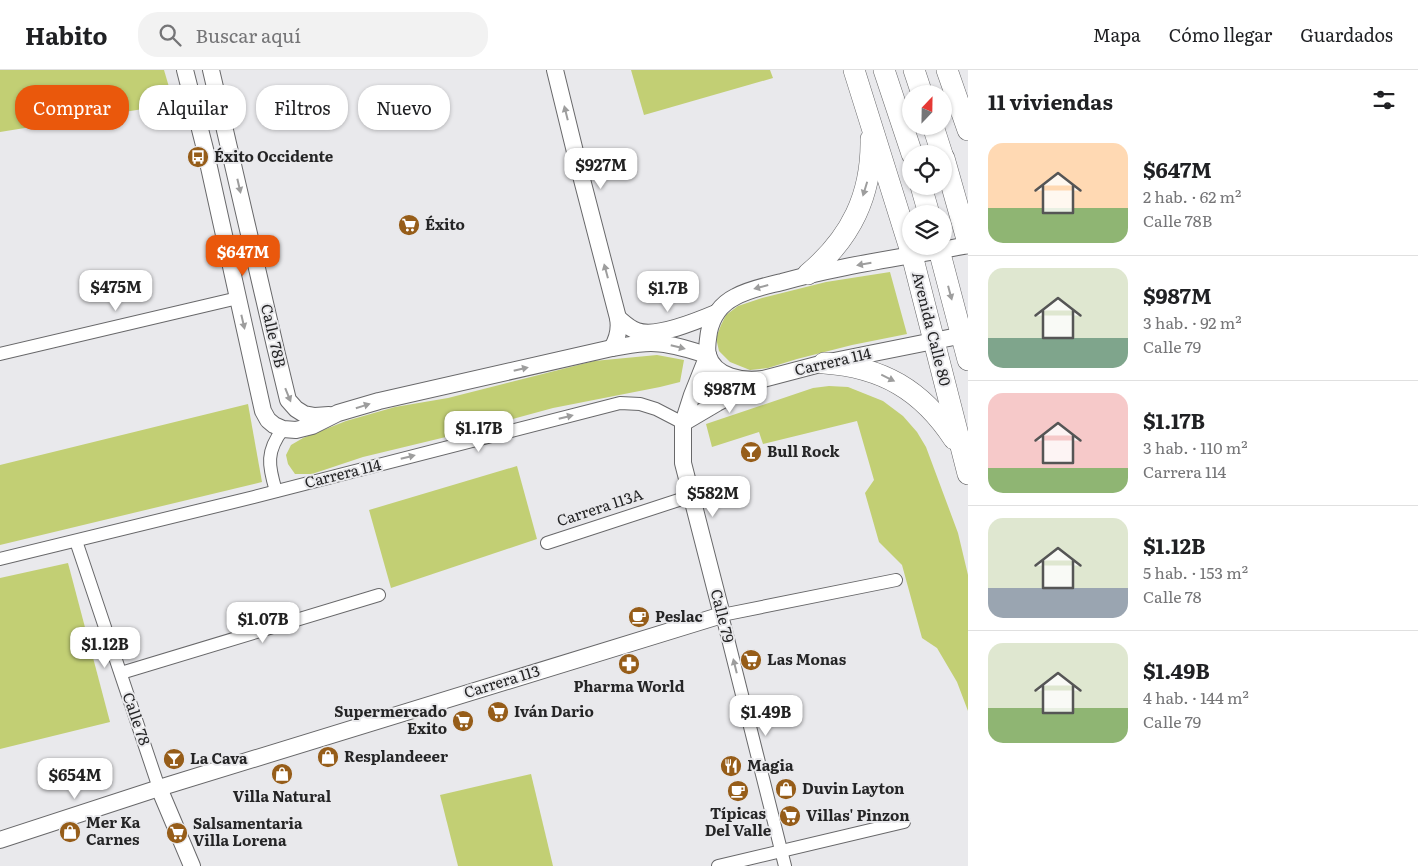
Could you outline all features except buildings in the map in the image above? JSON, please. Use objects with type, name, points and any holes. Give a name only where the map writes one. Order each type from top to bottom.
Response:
[{"type":"highway","name":"Avenida Calle 80","points":[[854,70],[902,223]]},
{"type":"highway","points":[[884,70],[909,145]]},
{"type":"highway","points":[[914,70],[919,85]]},
{"type":"highway","points":[[947,70],[968,130]]},
{"type":"highway","points":[[808,274],[822,263],[844,237],[860,206],[868,182],[872,157],[871,132],[866,107]]},
{"type":"highway","points":[[952,187],[968,244]]},
{"type":"highway","name":"Avenida Calle 80","points":[[912,255],[966,468]]},
{"type":"highway","name":"Avenida Calle 80","points":[[941,255],[965,335],[968,360]]},
{"type":"highway","points":[[824,362],[844,364],[884,376],[919,398],[938,416],[953,438],[966,468]]},
{"type":"street","name":"Calle 78B","points":[[185,70],[205,148],[263,411],[268,420],[284,429]]},
{"type":"street","name":"Calle 78B","points":[[212,70],[288,400],[296,409],[304,414],[315,416],[338,413]]},
{"type":"street","points":[[556,70],[618,318],[618,333],[612,348]]},
{"type":"street","points":[[952,246],[968,244]]},
{"type":"street","points":[[276,491],[270,471],[270,455],[274,441],[284,429],[296,430],[312,426],[338,413],[379,401],[612,348],[642,343],[664,344],[708,355],[707,343],[711,321],[726,302],[735,296],[808,274],[912,255]]},
{"type":"street","points":[[0,354],[238,298]]},
{"type":"street","points":[[618,318],[637,331],[648,333],[693,323],[716,313]]},
{"type":"street","name":"Carrera 114","points":[[708,355],[716,366],[728,376],[753,380],[824,362],[965,335]]},
{"type":"street","name":"Calle 79","points":[[708,355],[683,423],[683,463],[785,866]]},
{"type":"street","points":[[683,423],[763,379]]},
{"type":"street","name":"Carrera 114","points":[[0,559],[620,403],[640,404],[656,409],[683,423]]},
{"type":"street","name":"Carrera 113A","points":[[547,542],[691,496]]},
{"type":"street","name":"Calle 78","points":[[76,541],[160,788],[192,866]]},
{"type":"street","name":"Carrera 113","points":[[0,840],[160,788],[722,615],[896,580]]},
{"type":"street","points":[[121,673],[379,594]]},
{"type":"street","points":[[718,866],[904,822]]},
{"type":"green space","points":[[0,70],[164,70],[168,85],[139,85],[139,110],[129,111],[129,85],[15,85],[15,130],[0,132]]},
{"type":"green space","points":[[631,70],[770,70],[773,78],[644,115]]},
{"type":"green space","points":[[890,272],[907,334],[852,345],[768,368],[750,370],[730,362],[719,351],[716,338],[721,325],[726,315],[738,306],[826,282]]},
{"type":"green space","points":[[657,355],[684,360],[680,382],[553,408],[363,457],[312,474],[295,474],[288,464],[286,455],[291,445],[303,438],[346,421],[395,407],[448,398],[594,361]]},
{"type":"green space","points":[[829,386],[848,387],[883,401],[903,416],[917,432],[926,447],[958,533],[968,575],[968,711],[957,682],[937,648],[922,638],[902,565],[879,542],[865,493],[874,480],[857,421],[763,444],[759,432],[712,447],[706,424],[813,388]]},
{"type":"green space","points":[[248,404],[262,482],[0,545],[0,465]]},
{"type":"green space","points":[[517,466],[537,539],[391,588],[369,510]]},
{"type":"green space","points":[[68,563],[110,722],[0,749],[0,578]]},
{"type":"green space","points":[[531,774],[553,866],[458,866],[440,795]]},
{"type":"place","name":"Éxito Occidente","points":[[198,157]]},
{"type":"place","name":"Éxito","points":[[409,225]]},
{"type":"place","name":"Bull Rock","points":[[751,452]]},
{"type":"place","name":"Peslac","points":[[639,617]]},
{"type":"place","name":"Las Monas","points":[[751,660]]},
{"type":"place","name":"Pharma World","points":[[629,664]]},
{"type":"place","name":"Iván Dario","points":[[498,712]]},
{"type":"place","name":"Supermercado Exito","points":[[463,721]]},
{"type":"place","name":"Resplandeeer","points":[[328,757]]},
{"type":"place","name":"La Cava","points":[[174,759]]},
{"type":"place","name":"Magia","points":[[731,766]]},
{"type":"place","name":"Villa Natural","points":[[282,774]]},
{"type":"place","name":"Duvin Layton","points":[[786,789]]},
{"type":"place","name":"Típicas Del Valle","points":[[738,791]]},
{"type":"place","name":"Villas' Pinzon","points":[[790,816]]},
{"type":"place","name":"Mer Ka Carnes","points":[[70,832]]},
{"type":"place","name":"Salsamentaria Villa Lorena","points":[[177,833]]}]
